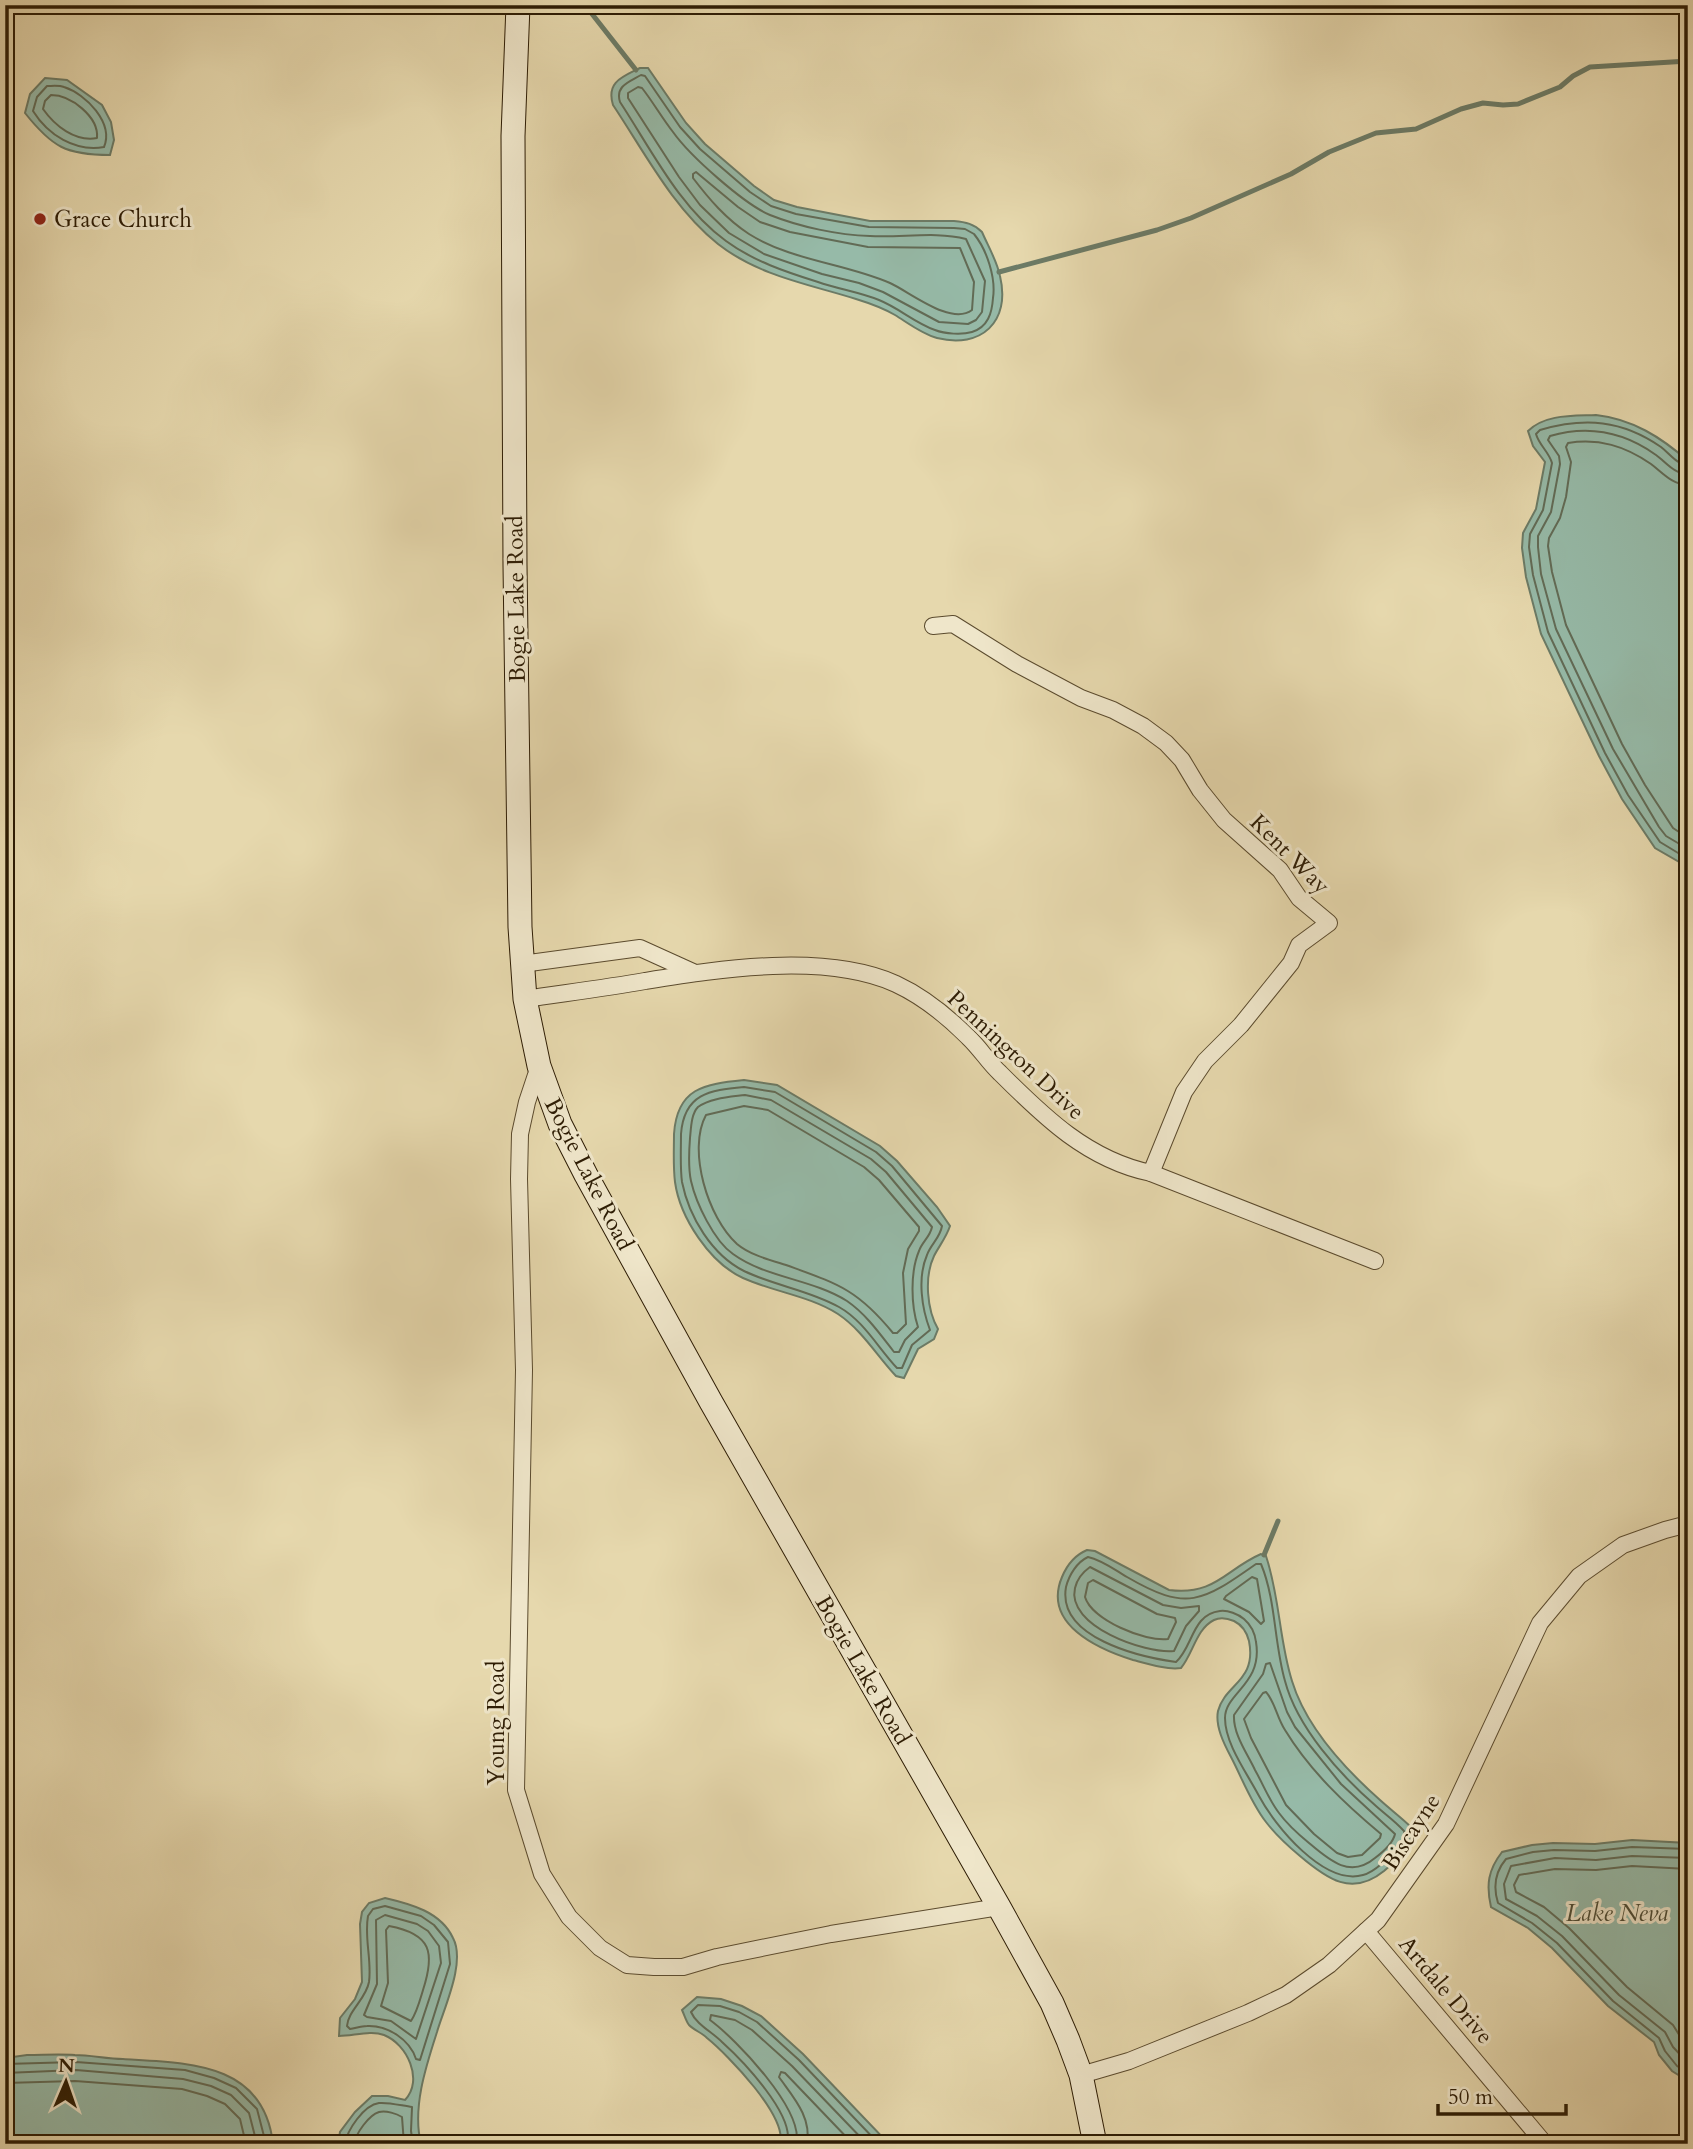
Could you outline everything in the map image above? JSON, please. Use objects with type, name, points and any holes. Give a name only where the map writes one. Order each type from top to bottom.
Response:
[{"type":"main road","name":"Bogie Lake Road","points":[[519,5],[514,86],[513,291],[522,964],[525,999],[539,1066],[560,1124],[586,1175],[811,1580],[999,1907],[1060,2021],[1081,2076],[1095,2144]]},
{"type":"street","name":"Kent Way","points":[[933,626],[953,624],[1017,664],[1143,726],[1182,760],[1200,790],[1224,820],[1280,870],[1299,898],[1329,923],[1299,945],[1283,973],[1241,1025],[1206,1061],[1184,1092],[1151,1173]]},
{"type":"street","name":"Pennington Drive","points":[[522,964],[640,948],[694,972]]},
{"type":"street","name":"Pennington Drive","points":[[525,999],[742,967],[823,968],[860,973],[895,984],[944,1014],[998,1072],[1064,1134],[1105,1158],[1129,1169],[1151,1173],[1375,1261]]},
{"type":"street","name":"Young Road","points":[[539,1066],[520,1134],[524,1383],[516,1790],[542,1874],[569,1916],[600,1948],[627,1965],[654,1967],[683,1967],[717,1957],[831,1934],[999,1907]]},
{"type":"street","name":"Biscayne","points":[[1081,2076],[1129,2061],[1203,2032],[1286,1994],[1329,1965],[1366,1931],[1394,1899],[1446,1824],[1540,1623],[1579,1576],[1623,1545],[1688,1524]]},
{"type":"street","name":"Artdale Drive","points":[[1366,1931],[1545,2144]]},
{"type":"water","points":[[640,68],[648,68],[686,123],[705,144],[774,200],[870,221],[954,221],[976,227],[982,232],[1000,276],[1001,307],[997,319],[979,335],[967,339],[937,338],[876,306],[767,272],[718,244],[673,197],[613,105],[612,91],[617,81]]},
{"type":"water","points":[[45,78],[67,80],[102,105],[111,122],[114,140],[110,155],[82,153],[61,147],[35,125],[25,113],[30,94]]},
{"type":"water","points":[[1596,415],[1645,430],[1688,461],[1688,867],[1655,848],[1622,799],[1541,634],[1526,577],[1523,533],[1536,509],[1545,462],[1533,446],[1528,431],[1551,419]]},
{"type":"water","points":[[744,1080],[777,1085],[880,1146],[897,1161],[950,1226],[934,1256],[929,1274],[929,1303],[938,1329],[934,1339],[918,1349],[904,1378],[896,1376],[862,1335],[838,1314],[816,1303],[755,1283],[731,1271],[708,1251],[690,1224],[678,1196],[674,1176],[676,1119],[687,1098],[695,1091]]},
{"type":"water","points":[[1087,1550],[1095,1551],[1169,1590],[1185,1591],[1209,1585],[1249,1560],[1261,1554],[1266,1556],[1288,1666],[1298,1698],[1307,1715],[1340,1761],[1412,1828],[1407,1847],[1394,1862],[1372,1879],[1361,1883],[1340,1882],[1320,1872],[1296,1852],[1261,1815],[1226,1746],[1218,1723],[1218,1711],[1222,1702],[1249,1665],[1249,1641],[1237,1623],[1221,1618],[1208,1624],[1181,1668],[1176,1668],[1151,1665],[1104,1649],[1077,1632],[1066,1621],[1058,1594],[1062,1577],[1069,1565]]},
{"type":"water","name":"Lake Neva","points":[[1632,1840],[1688,1843],[1688,2081],[1672,2071],[1659,2055],[1654,2042],[1608,2006],[1552,1948],[1528,1928],[1491,1907],[1489,1878],[1502,1852],[1553,1843],[1595,1844]]},
{"type":"water","points":[[385,1898],[424,1910],[448,1929],[456,1948],[455,1972],[419,2102],[421,2144],[338,2144],[340,2132],[372,2096],[405,2100],[413,2083],[413,2073],[406,2054],[392,2040],[373,2033],[339,2036],[340,2018],[355,1999],[362,1982],[362,1912],[369,1903]]},
{"type":"water","points":[[697,1997],[721,1999],[761,2016],[803,2054],[889,2144],[780,2144],[780,2132],[775,2118],[754,2087],[716,2046],[688,2023],[682,2010]]},
{"type":"water","points":[[27,2055],[81,2055],[173,2062],[219,2072],[239,2082],[255,2097],[267,2117],[273,2144],[5,2144],[5,2058]]},
{"type":"waterway","points":[[585,5],[636,70]]},
{"type":"waterway","points":[[999,272],[1157,230],[1291,174],[1329,152],[1376,133],[1416,129],[1461,109],[1483,103],[1518,104],[1560,87],[1590,67],[1688,61]]},
{"type":"waterway","points":[[1264,1555],[1278,1521]]},
{"type":"place","name":"Grace Church","points":[[40,219]]}]
